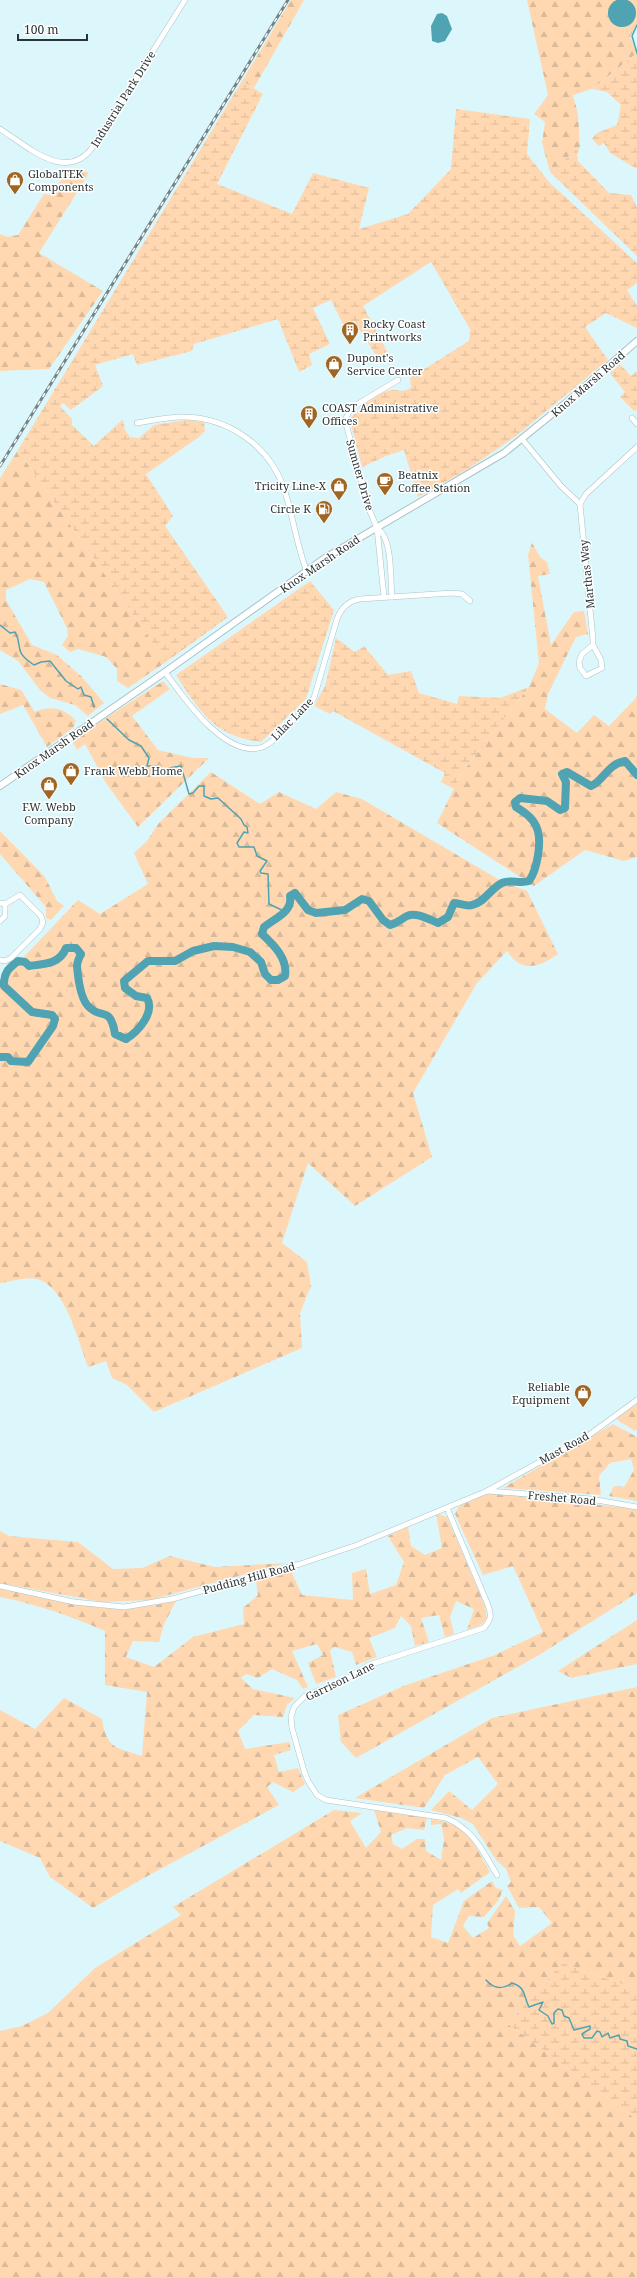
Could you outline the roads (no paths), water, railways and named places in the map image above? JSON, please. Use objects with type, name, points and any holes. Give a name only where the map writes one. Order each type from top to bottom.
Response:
[{"type":"main road","name":"Knox Marsh Road","points":[[0,786],[341,548],[476,471],[522,439],[637,341]]},
{"type":"street","name":"Industrial Park Drive","points":[[0,129],[59,163],[74,163],[84,158],[92,148],[185,0]]},
{"type":"street","name":"Sumner Drive","points":[[377,528],[369,509],[345,417],[351,408],[398,380]]},
{"type":"street","points":[[137,423],[172,417],[205,419],[226,426],[253,443],[269,459],[280,478],[307,572]]},
{"type":"street","points":[[632,418],[637,424]]},
{"type":"street","points":[[522,439],[561,486],[580,504],[586,494],[637,447]]},
{"type":"street","name":"Marthas Way","points":[[580,504],[593,645],[601,660],[602,668],[586,676],[580,668],[578,662],[582,654],[593,645]]},
{"type":"street","points":[[377,528],[384,532],[388,543],[392,597]]},
{"type":"street","points":[[377,528],[384,597]]},
{"type":"street","name":"Lilac Lane","points":[[165,672],[198,716],[222,737],[245,747],[262,747],[269,743],[298,716],[314,698],[336,619],[342,609],[354,600],[458,593],[466,596],[470,602]]},
{"type":"street","points":[[0,921],[5,916],[2,904],[20,895],[41,916],[43,922],[40,929],[11,958],[5,961],[0,960]]},
{"type":"street","name":"Mast Road","points":[[487,1491],[589,1434],[637,1400]]},
{"type":"street","name":"Freshet Road","points":[[487,1491],[585,1499],[637,1507]]},
{"type":"street","name":"Pudding Hill Road","points":[[0,1586],[74,1602],[102,1606],[124,1607],[151,1604],[278,1570],[341,1551],[487,1491]]},
{"type":"street","name":"Garrison Lane","points":[[447,1508],[492,1614],[491,1619],[484,1628],[369,1665],[331,1687],[306,1696],[294,1707],[291,1717],[292,1728],[308,1781],[317,1795],[326,1800],[446,1818],[461,1824],[476,1840],[497,1875]]},
{"type":"water","points":[[622,-1],[632,3],[636,13],[632,23],[622,27],[612,23],[608,13],[612,3]]},
{"type":"water","points":[[442,13],[447,16],[452,29],[445,41],[438,43],[432,41],[431,26],[437,14]]},
{"type":"waterway","points":[[637,25],[632,36],[637,53]]},
{"type":"waterway","points":[[0,625],[10,633],[15,632],[21,652],[27,660],[34,665],[41,662],[50,661],[66,681],[78,689],[81,687],[84,695],[91,697],[94,707]]},
{"type":"waterway","points":[[107,719],[129,740],[141,746],[149,758],[147,766],[158,766],[161,773],[169,768],[181,766],[189,794],[193,793],[199,786],[204,786],[204,796],[211,799],[218,798],[241,819],[247,827],[248,833],[244,832],[237,843],[239,847],[254,847],[257,856],[267,861],[260,871],[261,873],[268,874],[269,904],[286,912]]},
{"type":"waterway","points":[[0,1057],[8,1057],[11,1061],[28,1062],[53,1026],[55,1019],[52,1015],[32,1012],[4,986],[4,978],[7,971],[18,961],[25,962],[29,966],[46,964],[60,957],[66,948],[76,948],[81,954],[77,963],[77,971],[80,988],[86,1004],[94,1011],[108,1016],[111,1019],[115,1034],[126,1039],[131,1036],[144,1021],[149,1009],[149,1003],[147,998],[136,996],[125,988],[124,981],[148,961],[175,961],[193,951],[214,946],[233,947],[250,952],[261,962],[265,974],[271,980],[278,980],[285,976],[282,958],[262,934],[264,927],[286,910],[289,906],[290,896],[295,893],[308,910],[316,913],[345,910],[362,899],[369,901],[383,920],[390,925],[411,915],[422,916],[438,923],[448,917],[454,903],[468,906],[476,904],[502,883],[509,881],[529,881],[537,862],[539,839],[536,826],[530,817],[516,807],[515,802],[520,798],[547,801],[560,810],[565,808],[566,782],[562,774],[567,772],[591,786],[599,781],[609,769],[625,761],[637,775]]},
{"type":"waterway","points":[[486,1980],[498,1988],[505,1987],[512,1983],[517,1985],[524,1993],[529,2007],[543,2002],[539,2010],[548,2016],[552,2024],[554,2023],[554,2013],[558,2009],[562,2010],[564,2016],[569,2018],[574,2030],[590,2026],[590,2029],[582,2034],[584,2038],[592,2038],[597,2031],[600,2032],[602,2037],[608,2033],[610,2038],[619,2035],[620,2039],[627,2041],[628,2046],[637,2049]]},
{"type":"railway","points":[[0,466],[288,0]]},
{"type":"place","name":"GlobalTEK Components","points":[[15,195]]},
{"type":"place","name":"Rocky Coast Printworks","points":[[350,345]]},
{"type":"place","name":"Dupont's Service Center","points":[[334,379]]},
{"type":"place","name":"COAST Administrative Offices","points":[[309,429]]},
{"type":"place","name":"Beatnix Coffee Station","points":[[385,496]]},
{"type":"place","name":"Tricity Line-X","points":[[339,501]]},
{"type":"place","name":"Circle K","points":[[324,524]]},
{"type":"place","name":"Frank Webb Home","points":[[71,786]]},
{"type":"place","name":"F.W. Webb Company","points":[[49,800]]},
{"type":"place","name":"Reliable Equipment","points":[[583,1408]]}]
